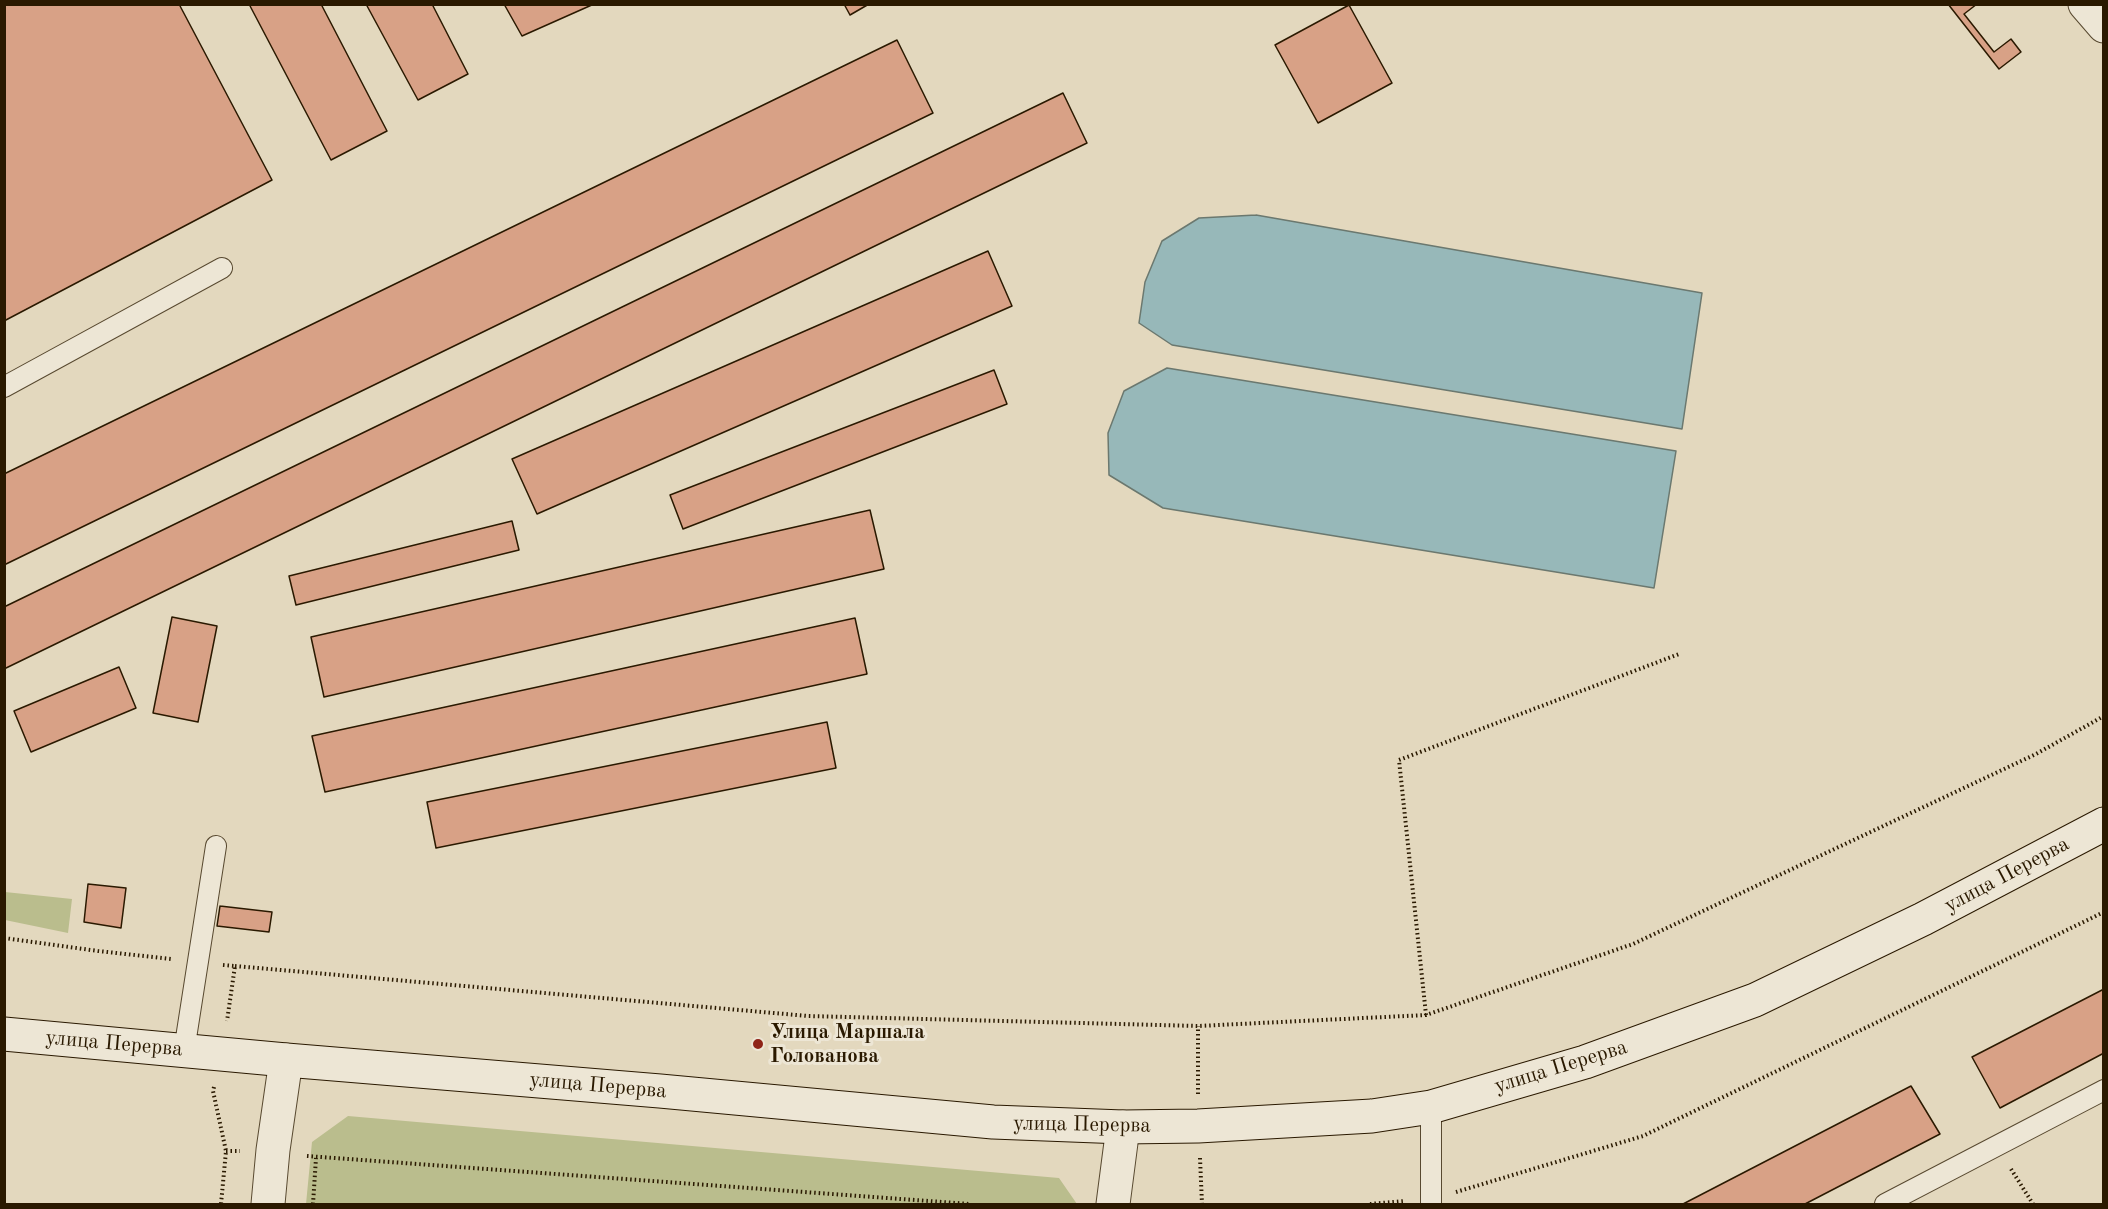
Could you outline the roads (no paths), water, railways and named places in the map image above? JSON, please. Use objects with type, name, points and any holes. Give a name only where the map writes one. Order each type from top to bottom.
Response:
[{"type":"main road","points":[[2085,4],[2103,27]]},
{"type":"main road","name":"улица Перерва","points":[[4,1034],[993,1122],[1123,1127],[1198,1126],[1372,1116],[1431,1107],[1585,1062],[1755,1000],[1923,920],[2103,824]]},
{"type":"main road","points":[[268,1204],[286,1060]]},
{"type":"main road","points":[[1113,1204],[1123,1127]]},
{"type":"lane","points":[[4,387],[222,268]]},
{"type":"lane","points":[[184,1051],[216,846]]},
{"type":"lane","points":[[1885,1204],[2103,1090]]},
{"type":"lane","points":[[1431,1107],[1431,1202]]},
{"type":"water","points":[[1256,215],[1702,293],[1682,429],[1172,345],[1139,323],[1145,282],[1162,241],[1199,218]]},
{"type":"water","points":[[1167,368],[1676,451],[1654,588],[1163,508],[1109,475],[1108,433],[1124,391]]},
{"type":"place","name":"Улица Маршала Голованова","points":[[758,1044]]}]
